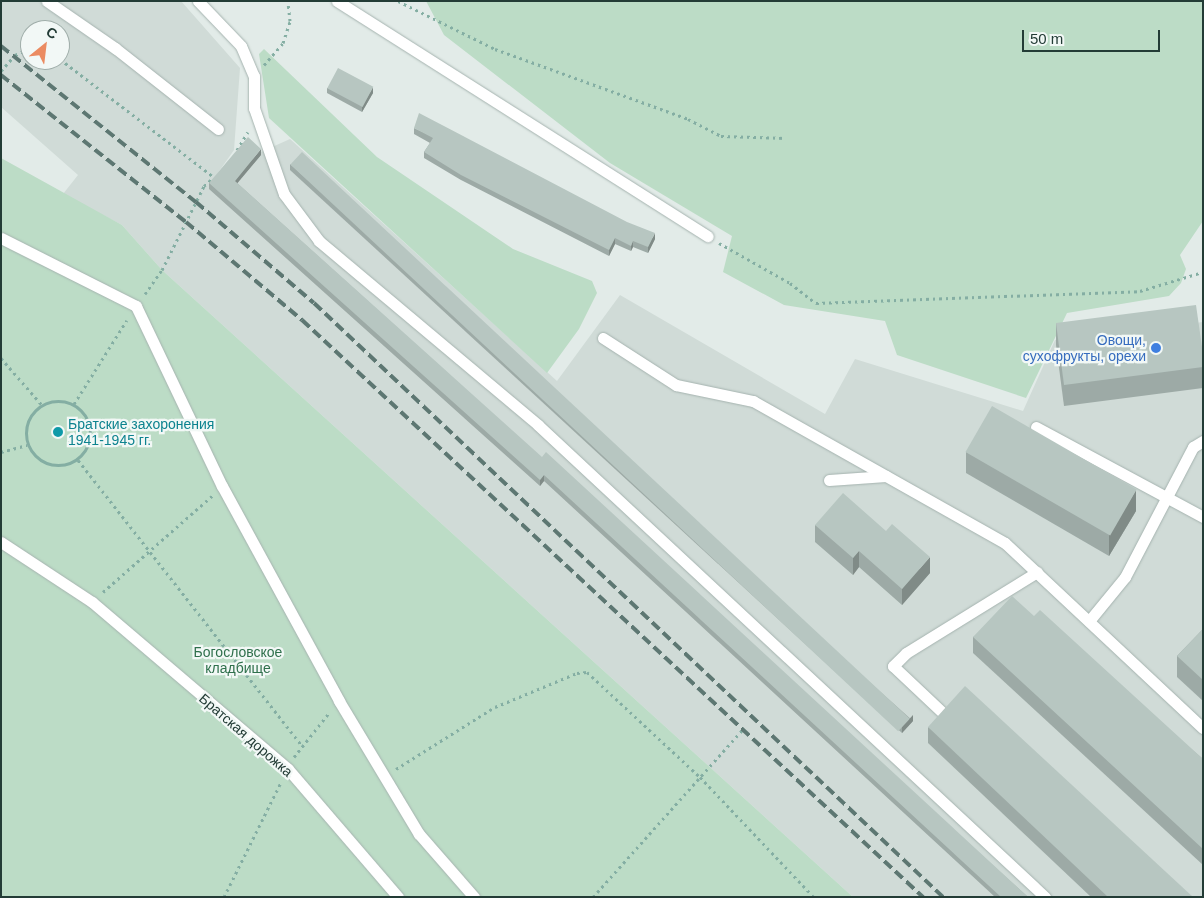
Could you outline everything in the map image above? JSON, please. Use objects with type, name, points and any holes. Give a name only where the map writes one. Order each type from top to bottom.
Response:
[{"type":"lane","points":[[46,1],[115,48],[218,129]]},
{"type":"lane","points":[[198,1],[242,46],[254,76],[254,108],[259,116],[284,194],[320,241],[538,425],[1045,897]]},
{"type":"lane","points":[[337,1],[708,236]]},
{"type":"lane","points":[[1,238],[136,306],[222,486],[339,701],[420,834],[474,897]]},
{"type":"lane","points":[[603,338],[676,385],[753,401],[1005,543],[1203,728]]},
{"type":"lane","points":[[1036,427],[1203,517]]},
{"type":"lane","points":[[1089,621],[1124,577],[1193,447],[1203,441]]},
{"type":"lane","points":[[829,480],[886,476]]},
{"type":"lane","name":"Братская дорожка","points":[[1,542],[92,602],[288,769],[398,897]]},
{"type":"lane","points":[[944,714],[893,666],[906,653],[1037,572]]},
{"type":"path","points":[[254,76],[283,43],[290,22],[288,1]]},
{"type":"path","points":[[398,1],[495,49],[688,118],[721,136],[786,138]]},
{"type":"path","points":[[1,70],[15,55],[20,53]]},
{"type":"path","points":[[70,67],[214,177]]},
{"type":"path","points":[[231,158],[259,116]]},
{"type":"path","points":[[74,404],[136,306],[162,270],[204,186],[220,170]]},
{"type":"path","points":[[708,236],[790,283],[816,303],[1140,292],[1203,272]]},
{"type":"path","points":[[1,358],[42,405]]},
{"type":"path","points":[[54,401],[74,404],[87,416],[91,431],[87,449],[78,460],[67,465],[53,466],[37,459],[28,445],[25,433],[30,416],[42,405],[54,401]]},
{"type":"path","points":[[1,452],[28,445]]},
{"type":"path","points":[[78,460],[301,744]]},
{"type":"path","points":[[92,602],[222,486]]},
{"type":"path","points":[[385,776],[495,707],[577,673],[587,672],[700,777],[814,897]]},
{"type":"path","points":[[224,897],[301,744],[339,701]]},
{"type":"path","points":[[593,897],[743,729]]},
{"type":"shaded area","points":[[1,1],[181,1],[240,68],[234,150],[210,184],[261,152],[290,139],[557,381],[620,295],[825,414],[855,359],[1023,411],[1055,340],[1203,322],[1203,897],[853,897],[162,270],[122,225],[63,194],[78,175],[1,107]]},
{"type":"green space","points":[[426,1],[1203,1],[1203,221],[1180,255],[1186,269],[1181,283],[1169,296],[1067,313],[1026,398],[897,355],[885,321],[784,305],[723,272],[732,236],[610,163],[444,35]]},
{"type":"green space","points":[[264,49],[377,157],[513,249],[592,281],[597,293],[579,329],[547,373],[269,118],[259,54]]},
{"type":"green space","name":"Богословское кладбище","points":[[1,158],[122,225],[162,270],[853,897],[1,897]]},
{"type":"building","points":[[338,68],[373,87],[363,107],[327,88]]},
{"type":"building","points":[[419,113],[627,222],[655,233],[648,247],[633,241],[631,246],[615,238],[609,250],[461,175],[424,152],[433,138],[414,128]]},
{"type":"building","points":[[248,137],[261,149],[235,181],[542,457],[546,452],[1028,897],[1001,897],[544,475],[540,480],[209,183]]},
{"type":"building","points":[[302,152],[910,719],[898,731],[290,164]]},
{"type":"building","points":[[1196,305],[1203,367],[1064,385],[1056,323]]},
{"type":"building","points":[[992,406],[1137,489],[1110,535],[966,452]]},
{"type":"building","points":[[843,493],[886,531],[892,524],[930,557],[902,589],[859,551],[853,558],[815,525]]},
{"type":"building","points":[[1012,596],[1034,616],[1040,610],[1203,759],[1203,849],[973,637]]},
{"type":"building","points":[[1203,629],[1203,680],[1177,656]]},
{"type":"building","points":[[965,686],[1193,897],[1108,897],[928,727]]},
{"type":"railway","points":[[1,46],[196,202],[314,303],[943,897]]},
{"type":"railway","points":[[1,75],[186,222],[302,320],[923,897]]},
{"type":"place","name":"Овощи, сухофрукты, орехи","points":[[1156,348]]},
{"type":"place","name":"Братские захоронения 1941-1945 гг.","points":[[58,432]]}]
